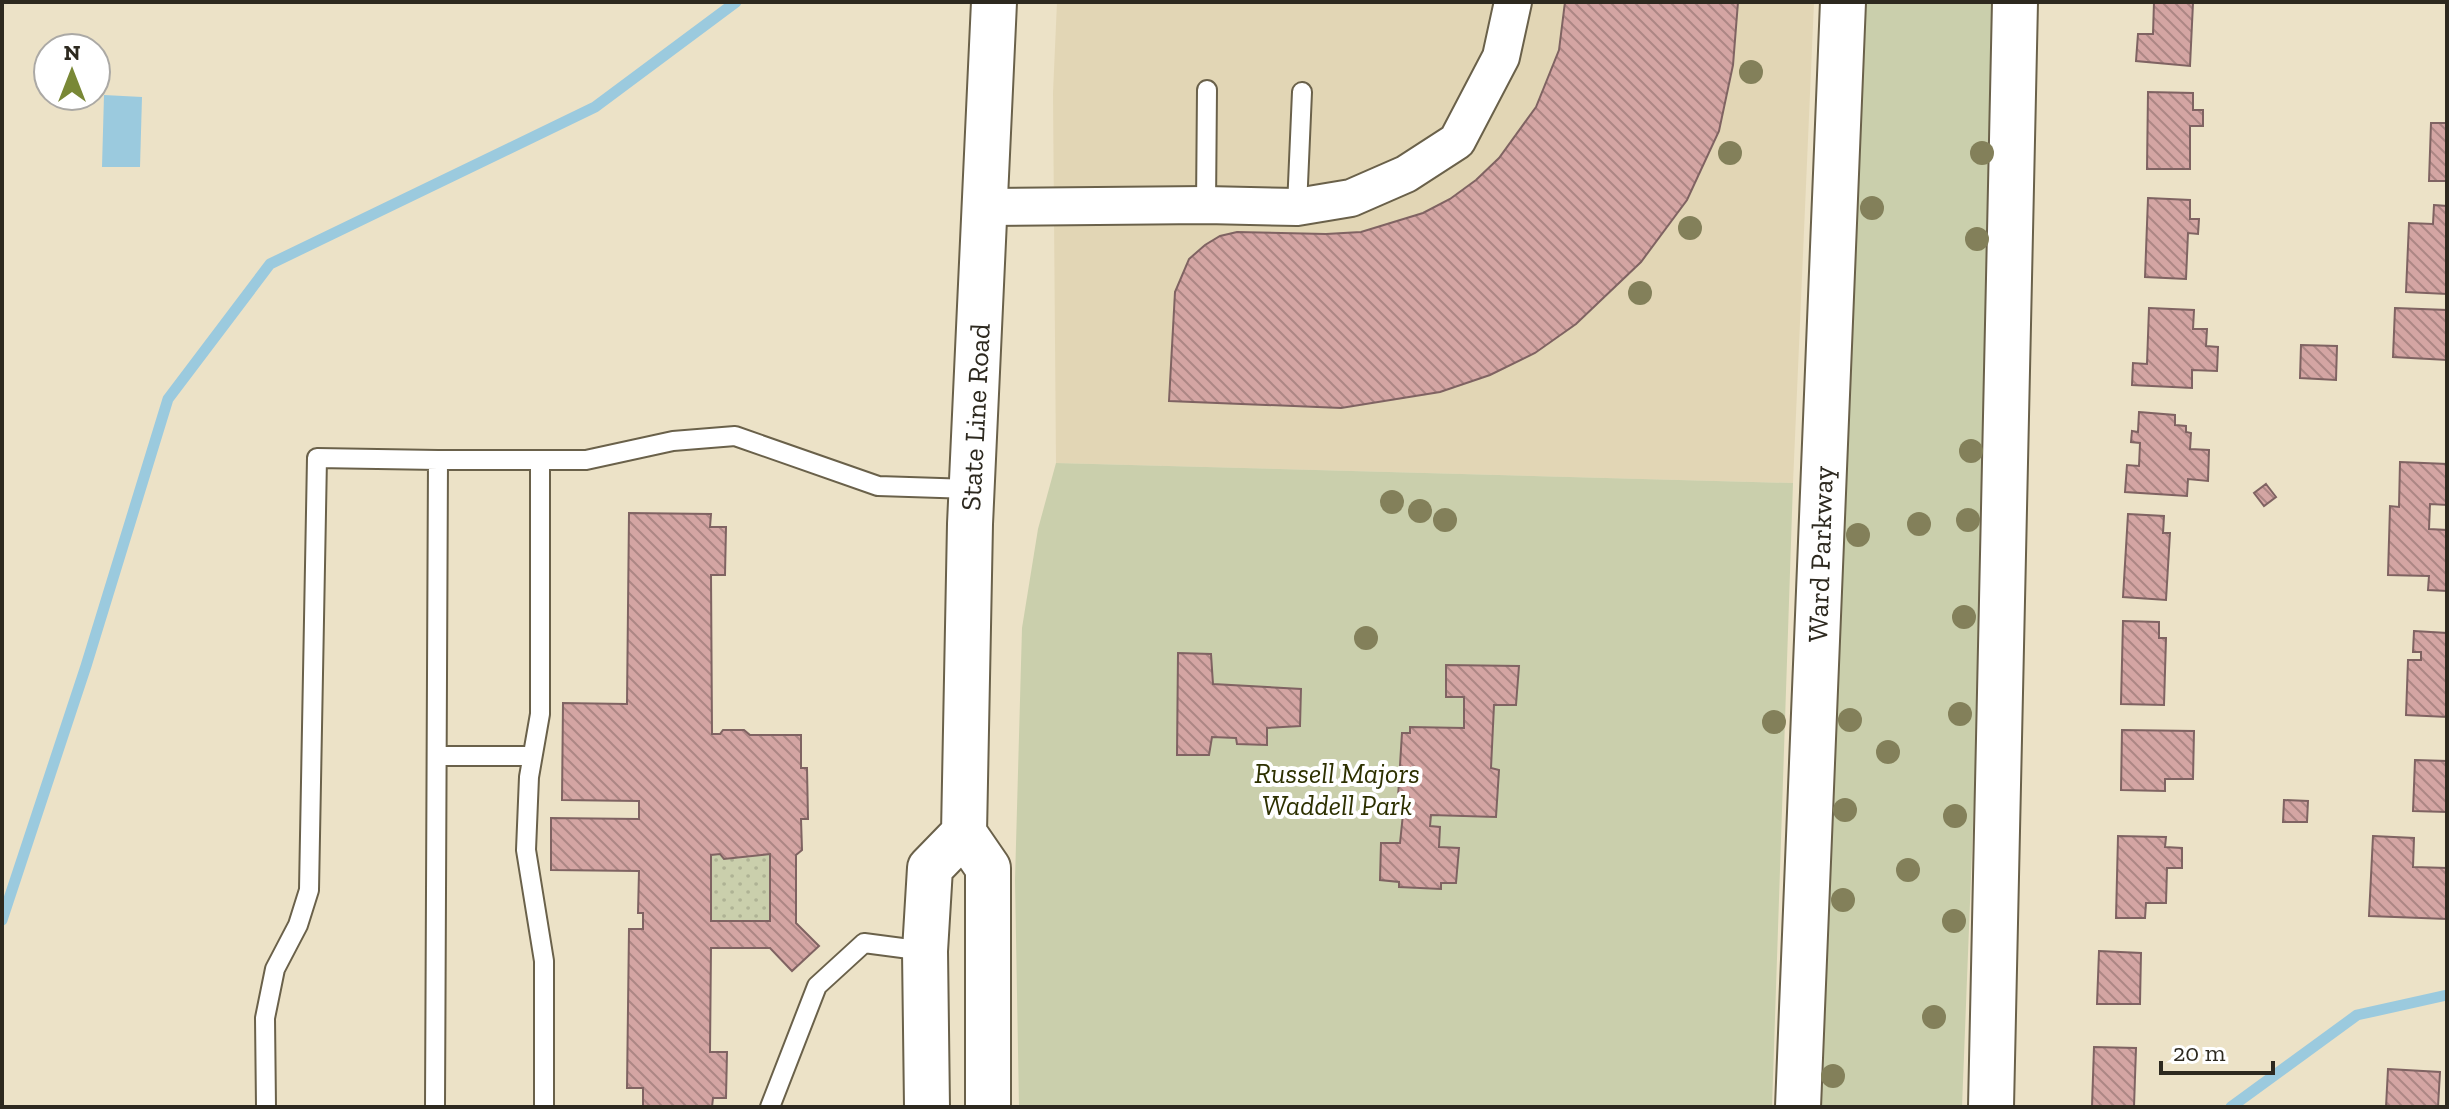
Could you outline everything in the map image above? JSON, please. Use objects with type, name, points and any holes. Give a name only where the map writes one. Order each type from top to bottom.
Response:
[{"type":"main road","name":"State Line Road","points":[[964,833],[971,489],[994,2]]},
{"type":"main road","name":"Ward Parkway","points":[[1798,1107],[1843,2]]},
{"type":"main road","points":[[1991,1107],[2015,2]]},
{"type":"main road","points":[[927,1107],[925,951],[930,868],[964,833],[988,868],[988,1107]]},
{"type":"street","points":[[984,207],[1297,207],[1351,198],[1406,174],[1457,141],[1501,57],[1513,2]]},
{"type":"lane","points":[[1206,205],[1207,90]]},
{"type":"lane","points":[[1297,207],[1302,92]]},
{"type":"lane","points":[[266,1107],[265,1018],[272,982],[275,969],[298,925],[309,890],[317,458],[586,460],[673,441],[735,436],[878,486],[971,489]]},
{"type":"lane","points":[[435,1107],[438,460]]},
{"type":"lane","points":[[540,460],[540,714],[529,777],[526,850],[544,961],[544,1107]]},
{"type":"lane","points":[[437,756],[532,756]]},
{"type":"lane","points":[[770,1107],[817,986],[864,943],[925,951]]},
{"type":"shaded area","points":[[1057,2],[1814,2],[1793,483],[1056,463],[1053,93]]},
{"type":"green space","points":[[1862,2],[1999,2],[1986,494],[1962,1107],[1819,1107]]},
{"type":"green space","name":"Russell Majors Waddell Park","points":[[1056,463],[1793,483],[1772,1107],[1019,1107],[1015,880],[1022,628],[1038,529]]},
{"type":"green space","points":[[720,854],[725,859],[770,854],[770,921],[711,921],[711,855]]},
{"type":"water","points":[[112,95],[142,97],[140,167],[102,167],[104,112],[112,112]]},
{"type":"building","points":[[1565,2],[1738,2],[1733,65],[1719,131],[1687,200],[1641,262],[1576,324],[1535,353],[1490,375],[1440,392],[1341,408],[1169,401],[1175,292],[1189,259],[1220,236],[1237,232],[1361,232],[1423,213],[1450,199],[1499,158],[1536,107],[1559,50]]},
{"type":"building","points":[[2154,2],[2193,3],[2190,66],[2136,61],[2138,34],[2153,34]]},
{"type":"building","points":[[2148,92],[2193,93],[2193,110],[2203,110],[2203,126],[2190,126],[2190,169],[2147,169]]},
{"type":"building","points":[[2431,123],[2447,123],[2447,181],[2429,181]]},
{"type":"building","points":[[2148,198],[2190,200],[2190,219],[2199,219],[2198,234],[2188,233],[2186,279],[2145,277]]},
{"type":"building","points":[[2434,205],[2447,206],[2447,294],[2406,292],[2409,223],[2433,224]]},
{"type":"building","points":[[2149,308],[2194,310],[2193,329],[2207,329],[2206,346],[2218,347],[2217,371],[2192,370],[2192,388],[2132,385],[2133,363],[2147,364]]},
{"type":"building","points":[[2395,308],[2447,310],[2447,360],[2393,357]]},
{"type":"building","points":[[2301,345],[2337,346],[2336,380],[2300,378]]},
{"type":"building","points":[[2139,412],[2175,415],[2175,425],[2186,426],[2186,432],[2191,433],[2190,449],[2209,450],[2208,481],[2188,479],[2187,496],[2125,492],[2127,465],[2139,466],[2140,443],[2131,442],[2132,431],[2138,432]]},
{"type":"building","points":[[2400,462],[2447,464],[2447,505],[2430,504],[2429,529],[2447,530],[2447,591],[2428,590],[2429,576],[2388,575],[2390,506],[2399,507]]},
{"type":"building","points":[[2266,484],[2276,497],[2264,506],[2254,493]]},
{"type":"building","points":[[629,513],[711,514],[710,527],[726,527],[725,575],[711,575],[712,734],[720,734],[723,730],[744,730],[750,735],[801,735],[801,768],[807,768],[808,819],[801,819],[802,850],[796,855],[796,923],[819,946],[792,971],[770,948],[711,948],[710,1052],[727,1052],[726,1098],[713,1098],[712,1107],[643,1107],[643,1088],[627,1088],[629,929],[643,929],[643,913],[638,913],[639,871],[551,870],[551,818],[639,819],[639,801],[562,800],[563,703],[627,704]],"holes":[[[720,854],[724,859],[770,854],[770,921],[711,921],[711,855]]]},
{"type":"building","points":[[2128,514],[2164,516],[2163,533],[2170,533],[2166,600],[2123,597]]},
{"type":"building","points":[[2123,621],[2159,622],[2159,638],[2166,638],[2164,705],[2121,704]]},
{"type":"building","points":[[2414,631],[2447,633],[2447,717],[2406,715],[2408,660],[2421,660],[2421,652],[2413,652]]},
{"type":"building","points":[[1178,653],[1211,654],[1213,684],[1301,689],[1300,726],[1267,728],[1267,745],[1237,744],[1236,738],[1212,737],[1209,755],[1177,755]]},
{"type":"building","points":[[1446,665],[1519,666],[1516,705],[1494,705],[1491,768],[1499,770],[1496,817],[1431,815],[1430,826],[1440,827],[1439,847],[1459,848],[1456,883],[1441,883],[1441,889],[1399,887],[1399,882],[1380,880],[1381,843],[1400,843],[1403,814],[1397,813],[1402,733],[1410,733],[1410,727],[1464,728],[1464,697],[1446,697]]},
{"type":"building","points":[[2122,730],[2194,731],[2193,779],[2165,779],[2165,791],[2121,790]]},
{"type":"building","points":[[2415,760],[2447,761],[2447,812],[2413,811]]},
{"type":"building","points":[[2284,800],[2308,801],[2307,822],[2283,822]]},
{"type":"building","points":[[2118,836],[2166,837],[2165,847],[2182,848],[2182,868],[2167,868],[2166,903],[2146,903],[2145,918],[2116,918]]},
{"type":"building","points":[[2373,836],[2414,838],[2413,867],[2447,868],[2447,919],[2369,916]]},
{"type":"building","points":[[2099,951],[2141,953],[2140,1004],[2097,1004]]},
{"type":"building","points":[[2094,1047],[2136,1048],[2134,1107],[2092,1107]]},
{"type":"building","points":[[2388,1069],[2440,1072],[2438,1107],[2386,1107]]},
{"type":"waterway","points":[[2,920],[86,666],[168,399],[270,264],[595,107],[736,2]]},
{"type":"waterway","points":[[2231,1107],[2357,1015],[2447,995]]}]
